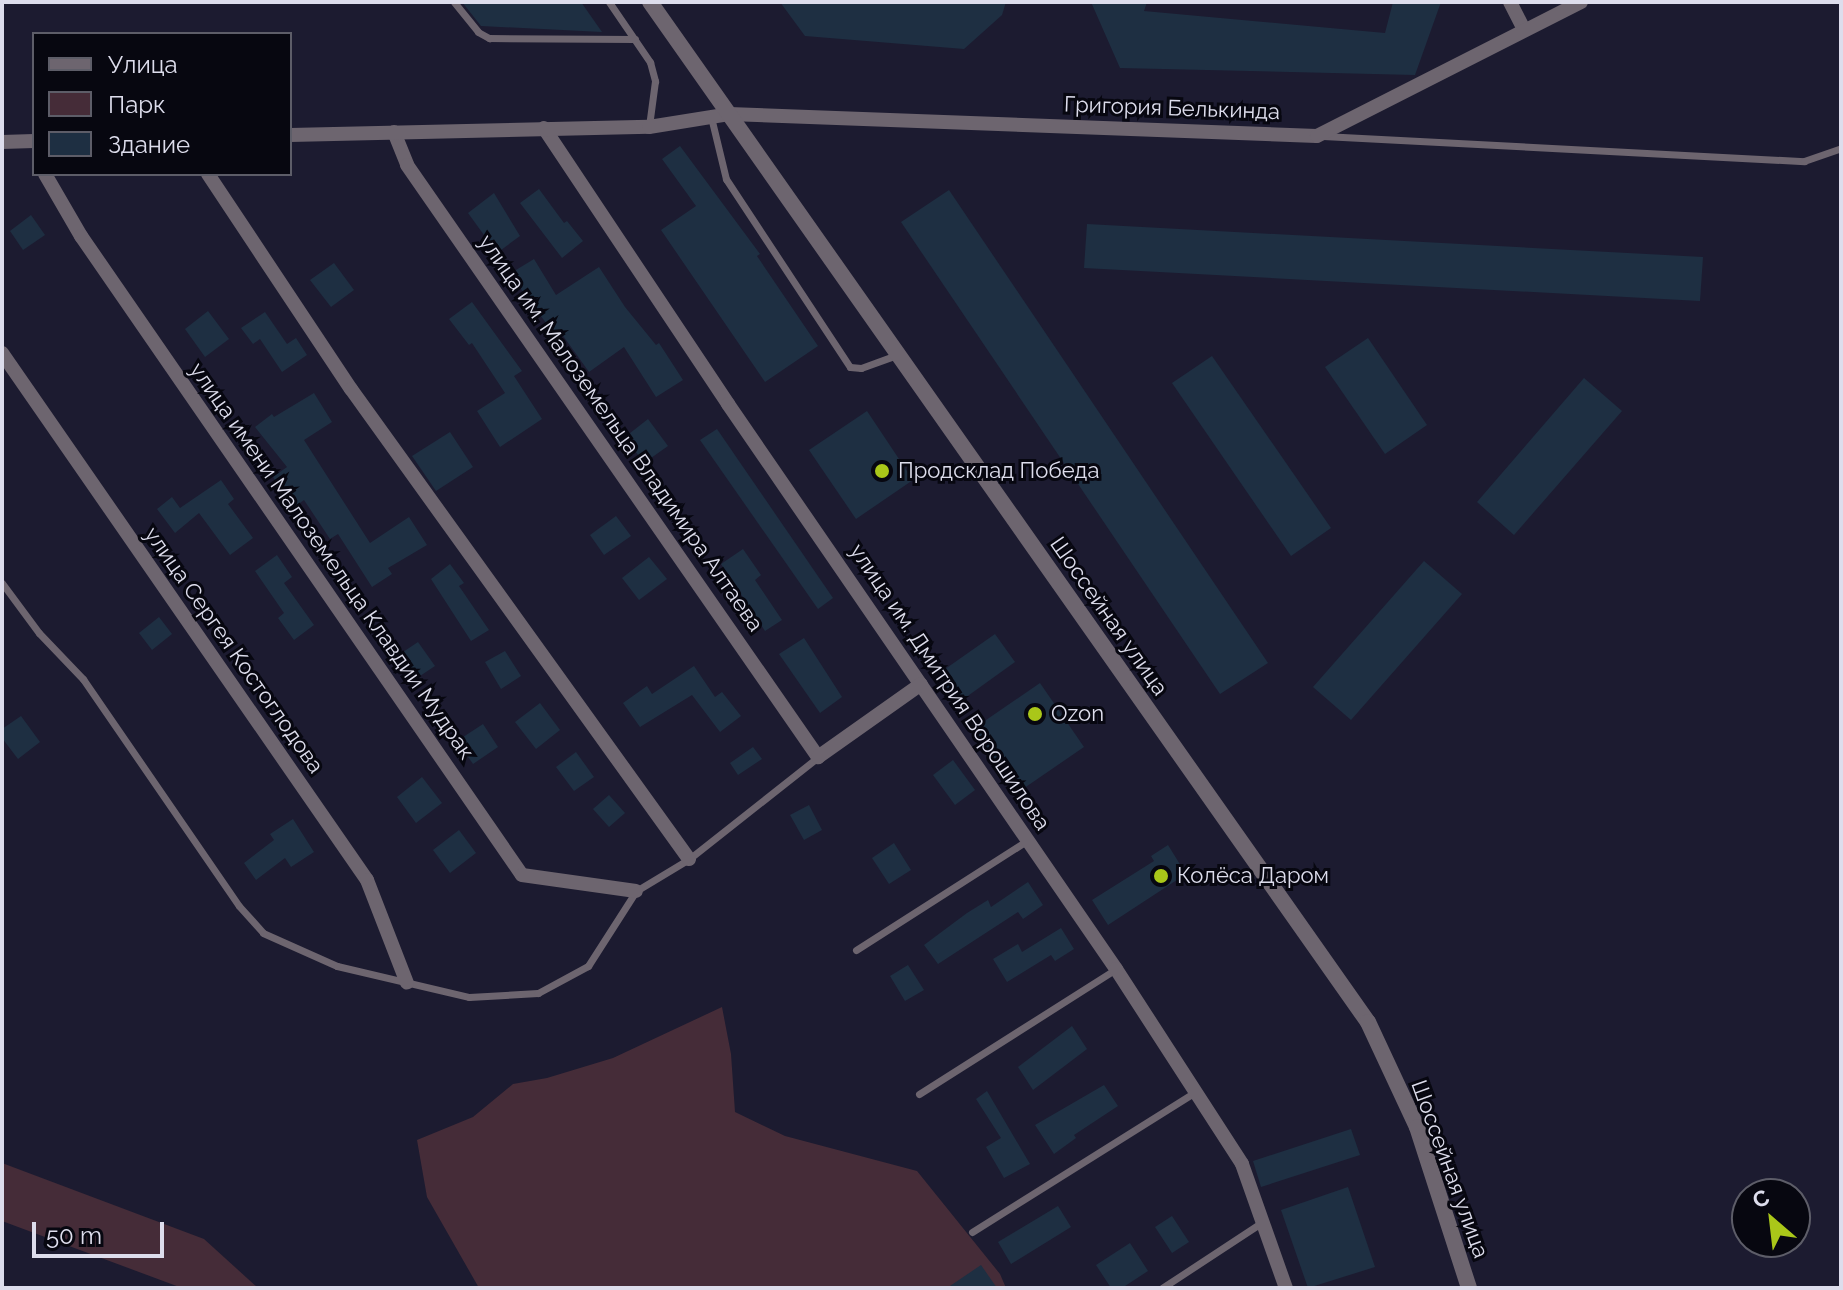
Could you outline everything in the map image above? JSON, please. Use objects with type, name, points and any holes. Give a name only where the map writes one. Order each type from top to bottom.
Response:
[{"type":"street","name":"Шоссейная улица","points":[[650,2],[1368,1022],[1417,1127],[1469,1288]]},
{"type":"street","points":[[1510,2],[1523,28]]},
{"type":"street","name":"Григория Белькинда","points":[[292,135],[649,127],[729,114],[1317,136],[1523,28],[1581,2]]},
{"type":"street","name":"улица им. Дмитрия Ворошилова","points":[[544,128],[728,404],[1116,969],[1242,1164],[1286,1288]]},
{"type":"street","name":"улица им. Малоземельца Владимира Алтаева","points":[[394,132],[407,165],[818,757]]},
{"type":"street","points":[[2,142],[31,145]]},
{"type":"street","name":"улица имени Малоземельца Клавдии Мудрак","points":[[46,176],[81,236],[522,875],[636,891]]},
{"type":"street","points":[[209,176],[351,389],[689,859]]},
{"type":"street","name":"улица Сергея Костоглодова","points":[[2,353],[367,880],[407,983]]},
{"type":"street","points":[[818,757],[921,684]]},
{"type":"lane","points":[[454,2],[478,32],[489,38],[635,39]]},
{"type":"lane","points":[[609,2],[650,62],[655,81],[649,127]]},
{"type":"lane","points":[[711,117],[726,179],[850,367],[861,368],[898,354]]},
{"type":"lane","points":[[1317,136],[1804,161],[1841,148]]},
{"type":"lane","points":[[2,583],[39,633],[83,679],[239,906],[263,933],[337,966],[469,997],[538,993],[588,966],[636,891],[689,859],[818,757]]},
{"type":"lane","points":[[856,950],[1028,840]]},
{"type":"lane","points":[[919,1094],[1116,969]]},
{"type":"lane","points":[[972,1232],[1195,1092]]},
{"type":"lane","points":[[1162,1288],[1264,1221]]},
{"type":"green space","points":[[722,1007],[731,1054],[735,1112],[785,1136],[917,1171],[1000,1274],[1006,1288],[479,1288],[427,1197],[417,1140],[473,1117],[513,1084],[547,1078],[613,1058]]},
{"type":"green space","points":[[2,1163],[204,1239],[258,1288],[182,1288],[2,1221]]},
{"type":"building","points":[[462,2],[581,2],[602,32],[481,26]]},
{"type":"building","points":[[780,2],[1006,2],[1002,15],[964,49],[805,36]]},
{"type":"building","points":[[1091,2],[1147,2],[1144,11],[1385,33],[1393,2],[1441,2],[1415,75],[1120,68]]},
{"type":"building","points":[[680,146],[760,254],[757,256],[818,346],[765,382],[661,230],[696,206],[662,159]]},
{"type":"building","points":[[539,189],[564,223],[567,221],[583,241],[562,258],[520,203]]},
{"type":"building","points":[[949,190],[1268,663],[1220,694],[901,222]]},
{"type":"building","points":[[494,193],[520,236],[497,253],[468,213]]},
{"type":"building","points":[[31,215],[45,235],[23,250],[10,231]]},
{"type":"building","points":[[1087,224],[1703,257],[1700,301],[1084,268]]},
{"type":"building","points":[[534,259],[556,295],[599,267],[625,307],[656,345],[659,343],[683,380],[656,397],[624,347],[589,372],[561,333],[557,337],[511,273]]},
{"type":"building","points":[[334,263],[354,290],[331,307],[310,280]]},
{"type":"building","points":[[472,302],[522,371],[514,376],[542,419],[500,447],[477,411],[505,393],[472,343],[469,345],[449,319]]},
{"type":"building","points":[[208,311],[229,339],[205,357],[185,329]]},
{"type":"building","points":[[265,312],[287,344],[296,338],[307,355],[282,372],[260,339],[253,344],[241,328]]},
{"type":"building","points":[[1368,338],[1427,425],[1385,454],[1325,367]]},
{"type":"building","points":[[1212,356],[1331,528],[1291,556],[1172,383]]},
{"type":"building","points":[[1584,378],[1622,411],[1514,535],[1477,502]]},
{"type":"building","points":[[314,393],[332,422],[304,440],[370,543],[409,517],[427,545],[388,568],[392,574],[372,587],[338,534],[330,539],[304,500],[293,508],[273,477],[287,467],[255,427],[272,414],[274,417]]},
{"type":"building","points":[[867,411],[913,480],[856,519],[809,450]]},
{"type":"building","points":[[648,419],[668,446],[644,463],[625,437]]},
{"type":"building","points":[[717,429],[833,598],[818,609],[700,440]]},
{"type":"building","points":[[450,432],[473,467],[436,491],[412,456]]},
{"type":"building","points":[[221,480],[234,499],[228,504],[253,538],[230,555],[199,513],[175,533],[157,509],[172,497],[180,508]]},
{"type":"building","points":[[616,516],[631,536],[604,555],[590,535]]},
{"type":"building","points":[[743,549],[761,575],[755,580],[782,620],[765,631],[721,564]]},
{"type":"building","points":[[277,555],[292,577],[284,583],[314,625],[294,640],[278,618],[284,613],[255,571]]},
{"type":"building","points":[[649,557],[667,579],[639,600],[622,578]]},
{"type":"building","points":[[1424,561],[1462,594],[1351,720],[1313,687]]},
{"type":"building","points":[[450,564],[464,583],[459,586],[489,630],[471,641],[431,579]]},
{"type":"building","points":[[159,617],[172,634],[152,650],[139,633]]},
{"type":"building","points":[[995,634],[1015,662],[958,703],[938,674]]},
{"type":"building","points":[[804,638],[842,697],[820,713],[779,654]]},
{"type":"building","points":[[418,642],[435,666],[414,680],[397,656]]},
{"type":"building","points":[[505,651],[521,676],[501,689],[485,662]]},
{"type":"building","points":[[694,666],[715,697],[722,692],[741,716],[720,732],[692,695],[640,727],[623,703],[647,686],[652,694]]},
{"type":"building","points":[[1040,683],[1084,747],[1017,793],[973,729]]},
{"type":"building","points":[[540,703],[560,730],[536,749],[515,722]]},
{"type":"building","points":[[21,716],[40,742],[18,759],[2,738],[2,729]]},
{"type":"building","points":[[483,724],[498,747],[473,764],[457,741]]},
{"type":"building","points":[[753,747],[762,759],[738,775],[730,763]]},
{"type":"building","points":[[576,752],[594,777],[574,791],[556,767]]},
{"type":"building","points":[[953,760],[975,790],[955,805],[933,775]]},
{"type":"building","points":[[422,777],[442,803],[416,823],[397,797]]},
{"type":"building","points":[[609,795],[625,813],[609,827],[593,809]]},
{"type":"building","points":[[809,805],[822,830],[804,840],[790,815]]},
{"type":"building","points":[[293,819],[314,852],[291,867],[285,858],[256,880],[244,863],[274,840],[270,834]]},
{"type":"building","points":[[459,830],[476,853],[450,873],[433,850]]},
{"type":"building","points":[[894,843],[911,870],[889,884],[872,858]]},
{"type":"building","points":[[1168,845],[1186,874],[1108,925],[1092,900],[1154,861],[1151,856]]},
{"type":"building","points":[[1028,882],[1043,905],[1023,919],[1018,912],[938,964],[924,945],[988,900],[991,907]]},
{"type":"building","points":[[1061,928],[1074,949],[1055,961],[1051,955],[1007,982],[993,959],[1018,944],[1022,952]]},
{"type":"building","points":[[908,965],[924,990],[905,1001],[890,976]]},
{"type":"building","points":[[1072,1026],[1087,1049],[1033,1090],[1018,1067]]},
{"type":"building","points":[[1104,1085],[1118,1106],[1074,1135],[1076,1138],[1054,1154],[1035,1125]]},
{"type":"building","points":[[987,1091],[1030,1164],[1004,1178],[986,1147],[1001,1138],[976,1099]]},
{"type":"building","points":[[1351,1129],[1360,1155],[1261,1187],[1253,1161]]},
{"type":"building","points":[[1348,1187],[1375,1267],[1308,1288],[1281,1210]]},
{"type":"building","points":[[1058,1206],[1071,1227],[1011,1264],[998,1242]]},
{"type":"building","points":[[1172,1216],[1189,1242],[1172,1253],[1155,1227]]},
{"type":"building","points":[[1130,1243],[1148,1271],[1122,1288],[1111,1288],[1096,1265]]},
{"type":"building","points":[[981,1265],[997,1288],[947,1288]]},
{"type":"place","name":"Продсклад Победа","points":[[882,471]]},
{"type":"place","name":"Ozon","points":[[1035,714]]},
{"type":"place","name":"Колёса Даром","points":[[1161,876]]}]
